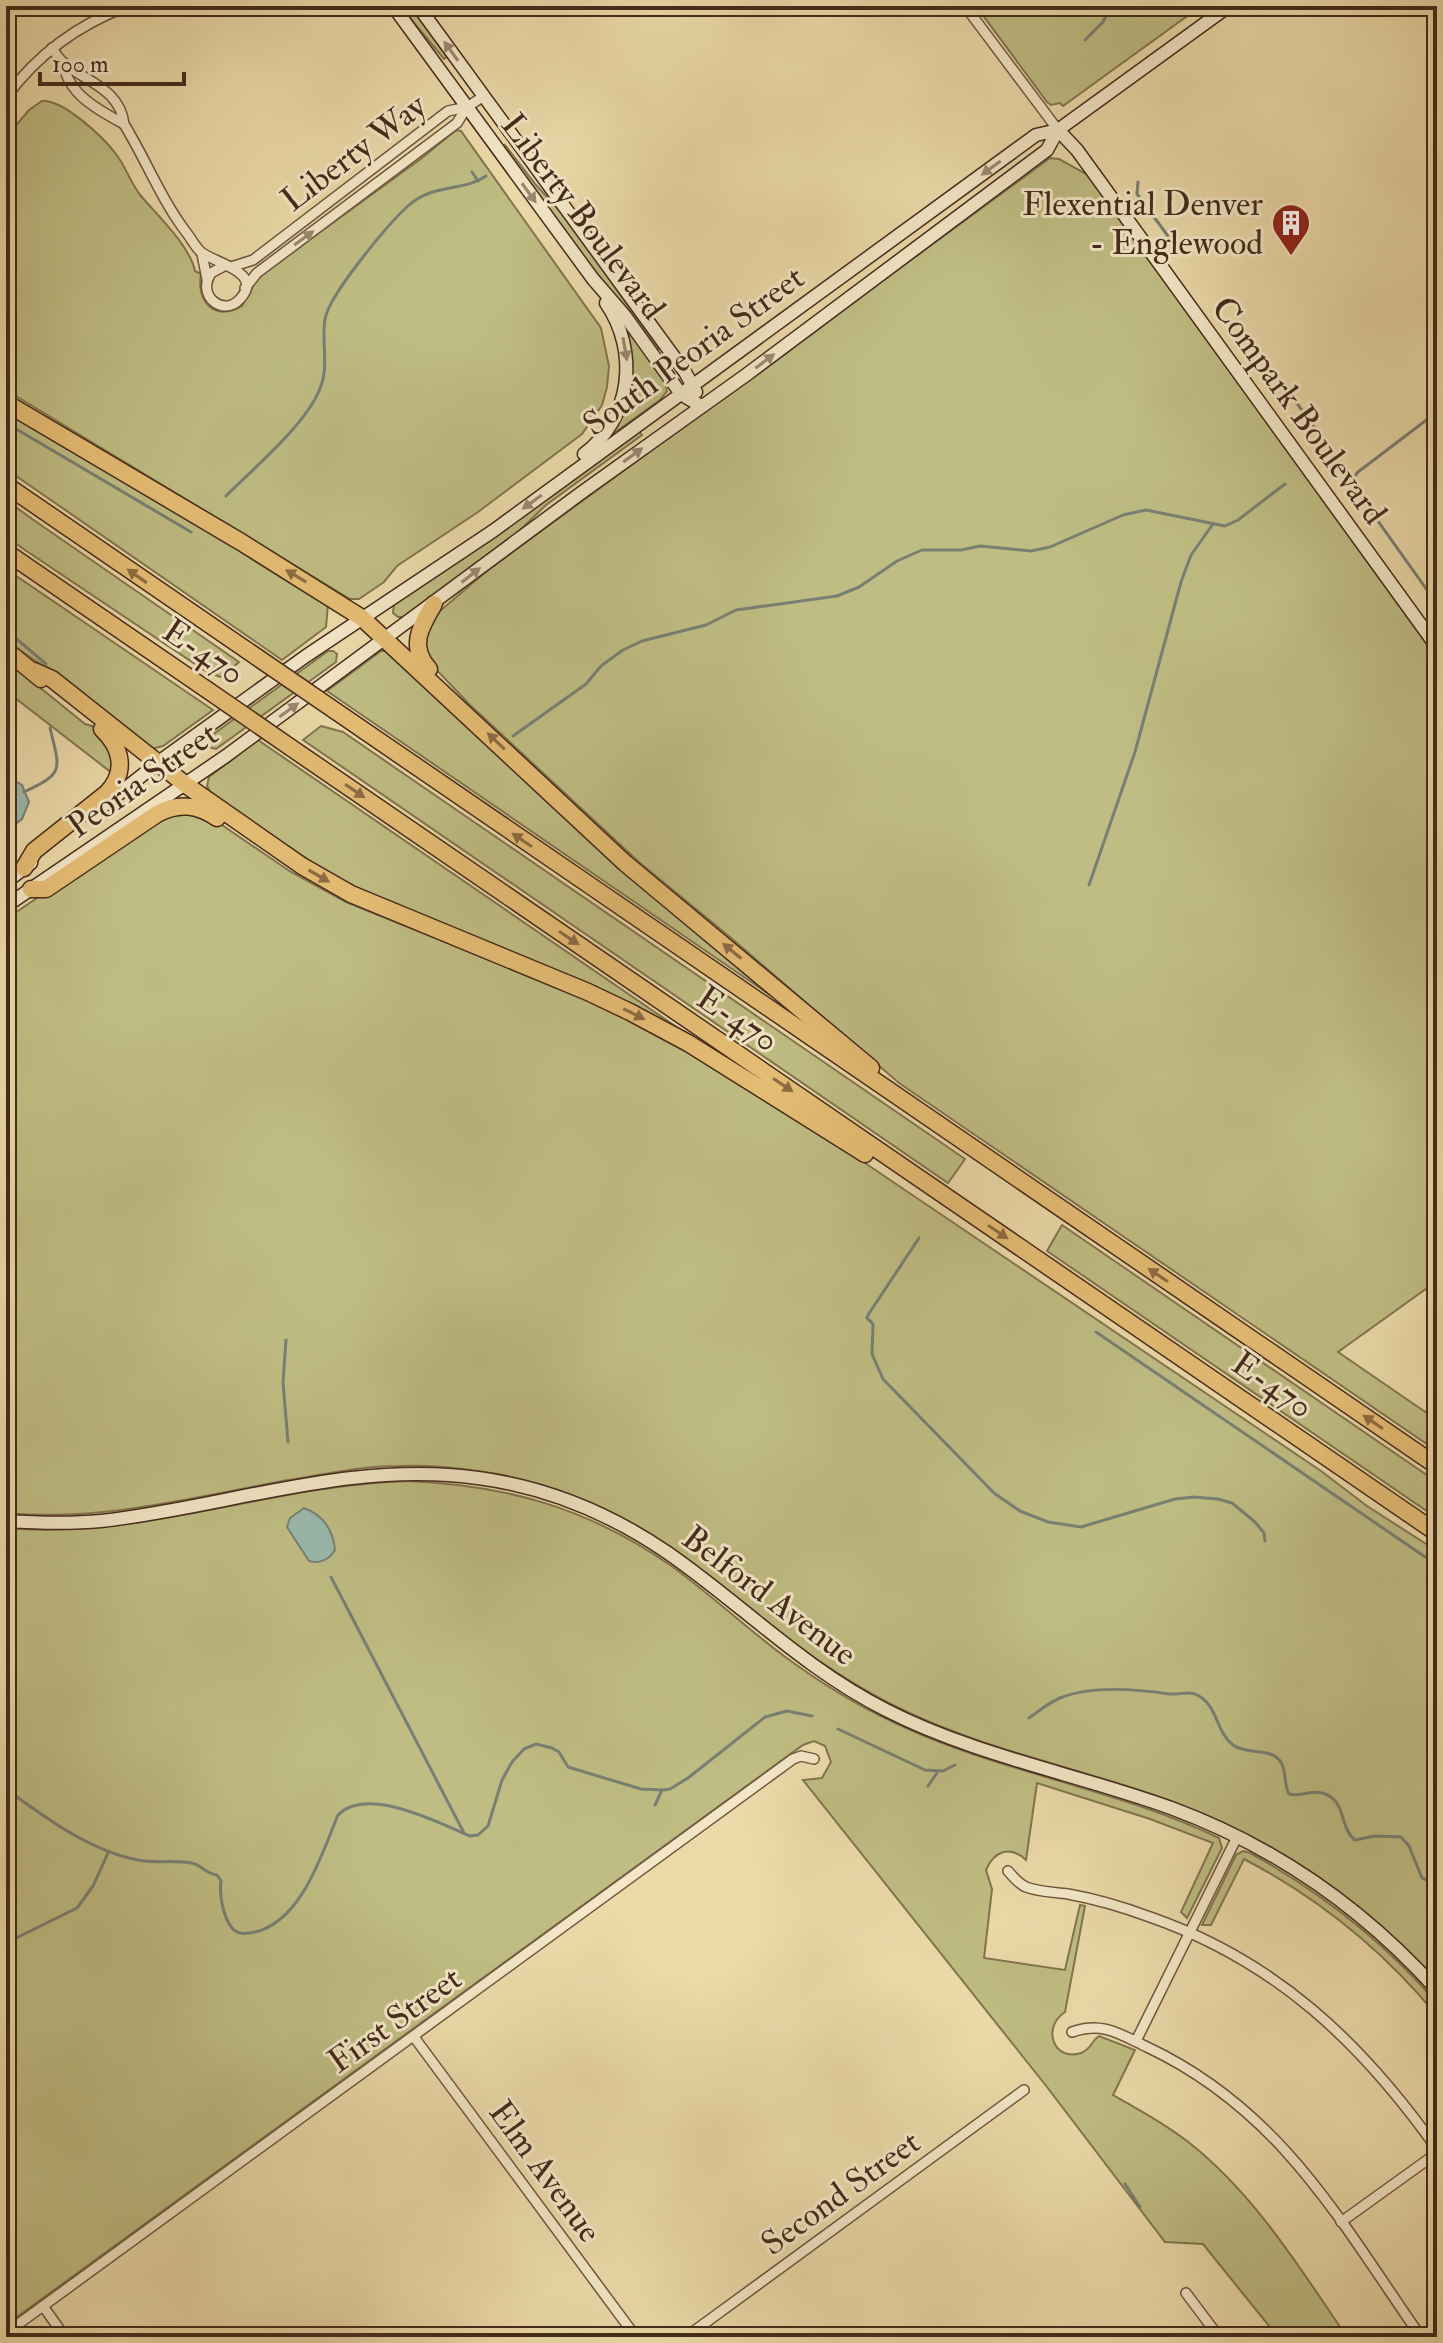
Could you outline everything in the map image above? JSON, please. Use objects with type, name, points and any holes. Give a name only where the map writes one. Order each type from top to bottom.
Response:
[{"type":"highway","points":[[6,395],[362,618],[625,863],[933,1121]]},
{"type":"highway","points":[[6,403],[158,492]]},
{"type":"highway","name":"E-470","points":[[6,485],[1437,1466]]},
{"type":"highway","name":"E-470","points":[[6,552],[1437,1533]]},
{"type":"highway","points":[[434,604],[419,634],[418,653],[446,685],[453,701]]},
{"type":"highway","points":[[6,650],[109,736],[118,750],[121,767],[110,790],[34,851],[24,868]]},
{"type":"highway","points":[[34,671],[52,679],[157,763],[276,850],[351,894],[630,1012],[688,1043],[888,1169],[931,1187]]},
{"type":"highway","points":[[31,889],[46,889],[157,814],[177,806],[203,809],[245,837],[276,850]]},
{"type":"main road","name":"Liberty Boulevard","points":[[393,6],[681,394],[701,406]]},
{"type":"main road","name":"Liberty Boulevard","points":[[418,6],[694,385],[701,406]]},
{"type":"main road","name":"South Peoria Street","points":[[362,618],[493,531],[1036,135],[1058,130],[1229,6]]},
{"type":"main road","name":"South Peoria Street","points":[[387,639],[1047,150],[1058,130]]},
{"type":"main road","name":"Compark Boulevard","points":[[1058,130],[1077,150],[1437,647]]},
{"type":"main road","points":[[561,481],[571,465],[597,444],[612,423],[621,405],[626,380],[627,357],[623,340],[614,315],[596,289],[593,279]]},
{"type":"main road","name":"Peoria Street","points":[[6,882],[157,763],[362,618]]},
{"type":"main road","name":"Peoria Street","points":[[6,906],[186,785],[387,639]]},
{"type":"main road","name":"Belford Avenue","points":[[6,1521],[100,1521],[334,1479],[388,1473],[457,1475],[529,1488],[593,1511],[645,1538],[797,1655],[848,1689],[889,1711],[970,1745],[1173,1809],[1237,1837],[1298,1871],[1347,1906],[1390,1942],[1437,1990]]},
{"type":"street","points":[[6,97],[52,48],[88,24],[128,6]]},
{"type":"street","points":[[965,6],[1058,130]]},
{"type":"street","points":[[52,48],[64,64],[106,90],[120,110],[124,124],[174,214],[202,254],[209,297],[221,305],[236,303],[245,288],[241,273],[202,254]]},
{"type":"street","points":[[64,64],[65,72],[78,93],[124,124]]},
{"type":"street","points":[[467,107],[484,96]]},
{"type":"street","name":"Liberty Way","points":[[227,266],[255,259],[448,111],[467,107]]},
{"type":"street","name":"Liberty Way","points":[[245,288],[260,270],[457,123],[467,107]]},
{"type":"street","points":[[207,279],[213,270],[227,266]]},
{"type":"street","name":"First Street","points":[[6,2333],[793,1759],[803,1756],[814,1759]]},
{"type":"street","points":[[1136,2041],[1237,1837]]},
{"type":"street","points":[[1008,1871],[1025,1887],[1120,1907],[1189,1933],[1267,1975],[1328,2022],[1381,2074],[1437,2151],[1341,2222]]},
{"type":"street","points":[[1072,2032],[1096,2026],[1136,2041],[1196,2073],[1245,2110],[1297,2162],[1421,2337]]},
{"type":"street","name":"Elm Avenue","points":[[414,2037],[636,2337]]},
{"type":"street","name":"Second Street","points":[[686,2337],[1024,2090]]},
{"type":"street","points":[[1186,2293],[1219,2337]]},
{"type":"street","points":[[43,2306],[65,2337]]},
{"type":"shaded area","points":[[400,6],[410,6],[447,57],[444,59]]},
{"type":"shaded area","points":[[976,6],[1201,6],[1063,106],[1047,102]]},
{"type":"shaded area","points":[[42,101],[71,112],[110,147],[137,191],[180,242],[195,271],[201,274],[200,284],[205,301],[224,312],[242,306],[258,277],[456,130],[461,131],[601,328],[609,366],[602,405],[582,434],[478,512],[397,566],[384,582],[359,599],[350,599],[6,390],[6,137],[29,110]]},
{"type":"shaded area","points":[[505,145],[563,214],[659,349],[656,350],[626,308],[598,277],[503,148]]},
{"type":"shaded area","points":[[1050,158],[1059,159],[1088,175],[1437,658],[1437,1281],[1338,1352],[1437,1420],[1437,1451],[899,1083],[640,863],[469,704],[430,663],[423,644],[434,616],[488,570]]},
{"type":"shaded area","points":[[628,330],[664,380],[667,391],[660,400],[610,436],[629,343]]},
{"type":"shaded area","points":[[6,412],[25,424],[29,420],[328,604],[326,627],[282,660],[6,469]]},
{"type":"shaded area","points":[[639,431],[642,435],[546,505],[517,533],[407,617],[398,617],[393,613],[394,604]]},
{"type":"shaded area","points":[[6,500],[239,662],[221,677],[207,672],[25,550],[6,536]]},
{"type":"shaded area","points":[[6,569],[213,710],[163,746],[151,749],[51,671],[6,641]]},
{"type":"shaded area","points":[[328,651],[337,654],[336,662],[216,749],[208,747],[208,738]]},
{"type":"shaded area","points":[[381,651],[386,651],[772,993],[770,995],[327,691]]},
{"type":"shaded area","points":[[6,660],[85,724],[95,727],[113,747],[112,773],[6,691]]},
{"type":"shaded area","points":[[321,726],[343,732],[965,1159],[948,1183],[303,740]]},
{"type":"shaded area","points":[[258,740],[678,1028],[676,1031],[339,880],[212,796],[207,786],[209,777]]},
{"type":"shaded area","points":[[185,810],[219,823],[291,872],[346,902],[589,1000],[672,1041],[862,1161],[1437,1551],[1437,1982],[1410,1953],[1351,1901],[1319,1877],[1252,1837],[1179,1804],[1003,1749],[901,1709],[816,1659],[655,1537],[614,1513],[547,1486],[467,1470],[384,1466],[112,1511],[42,1515],[6,1513],[6,919],[158,816]]},
{"type":"shaded area","points":[[1062,1225],[1437,1482],[1437,1518],[1047,1251]]},
{"type":"shaded area","points":[[408,1481],[444,1483],[512,1494],[577,1514],[639,1545],[670,1565],[797,1665],[879,1715],[973,1754],[1139,1806],[1219,1838],[1222,1848],[1187,1918],[1181,1912],[1213,1843],[1037,1783],[1026,1860],[1020,1855],[1003,1852],[993,1858],[986,1870],[992,1889],[984,1958],[1065,1970],[1080,1905],[1085,1906],[1065,2012],[1054,2026],[1054,2042],[1064,2053],[1081,2053],[1099,2036],[1135,2050],[1113,2095],[1178,2134],[1234,2184],[1274,2232],[1347,2337],[1278,2337],[1203,2244],[1165,2242],[1047,2087],[803,1780],[822,1778],[831,1762],[825,1746],[814,1741],[803,1745],[6,2325],[6,1528],[57,1530],[107,1526],[307,1492]]},
{"type":"shaded area","points":[[1243,1851],[1302,1884],[1373,1938],[1436,2002],[1437,2016],[1395,1970],[1348,1928],[1298,1891],[1244,1859],[1211,1925],[1202,1925],[1236,1855]]},
{"type":"water","points":[[17,782],[22,785],[29,802],[22,819],[6,831],[6,812],[12,785]]},
{"type":"water","points":[[304,1508],[322,1519],[332,1536],[335,1550],[324,1560],[309,1561],[287,1527],[290,1518]]},
{"type":"waterway","points":[[1085,40],[1103,22],[1111,6]]},
{"type":"waterway","points":[[472,172],[478,181]]},
{"type":"waterway","points":[[226,496],[277,446],[312,404],[324,373],[324,328],[329,308],[374,243],[418,199],[486,176]]},
{"type":"waterway","points":[[1138,182],[1137,194],[1168,236]]},
{"type":"waterway","points":[[1276,375],[1321,436]]},
{"type":"waterway","points":[[1437,412],[1358,472],[1353,486],[1437,604]]},
{"type":"waterway","points":[[6,423],[191,532]]},
{"type":"waterway","points":[[513,736],[586,684],[601,666],[623,650],[642,641],[706,625],[736,610],[837,596],[859,587],[897,561],[922,550],[961,550],[980,546],[1031,551],[1050,547],[1123,515],[1146,510],[1225,526],[1238,520],[1285,484]]},
{"type":"waterway","points":[[1089,885],[1135,752],[1181,582],[1191,555],[1213,524]]},
{"type":"waterway","points":[[6,630],[46,664]]},
{"type":"waterway","points":[[24,792],[47,780],[56,769],[50,728]]},
{"type":"waterway","points":[[919,1238],[868,1315],[873,1324],[872,1354],[883,1379],[994,1493],[1020,1511],[1048,1522],[1081,1527],[1175,1499],[1218,1499],[1232,1503],[1255,1522],[1264,1533],[1265,1541]]},
{"type":"waterway","points":[[1096,1332],[1437,1565]]},
{"type":"waterway","points":[[286,1340],[283,1382],[288,1442]]},
{"type":"waterway","points":[[331,1577],[464,1833]]},
{"type":"waterway","points":[[1029,1718],[1056,1700],[1086,1691],[1195,1694],[1210,1706],[1227,1740],[1233,1745],[1278,1758],[1289,1794],[1318,1792],[1330,1796],[1355,1840],[1375,1836],[1401,1837],[1409,1846],[1422,1878],[1437,1885]]},
{"type":"waterway","points":[[6,1789],[69,1832],[120,1856],[195,1864],[217,1875],[221,1881],[226,1918],[237,1932],[248,1933],[271,1925],[298,1900],[317,1866],[338,1815],[351,1807],[366,1804],[403,1809],[470,1836],[478,1835],[488,1826],[502,1780],[512,1762],[524,1749],[536,1744],[559,1752],[568,1767],[641,1789],[662,1790],[670,1789],[688,1778],[765,1717],[787,1711],[812,1716]]},
{"type":"waterway","points":[[838,1729],[925,1770],[943,1771],[955,1765]]},
{"type":"waterway","points":[[928,1786],[937,1773]]},
{"type":"waterway","points":[[655,1805],[662,1790]]},
{"type":"waterway","points":[[6,1943],[77,1908],[93,1886],[108,1853]]},
{"type":"waterway","points":[[1125,2184],[1140,2207]]},
{"type":"place","name":"Flexential Denver - Englewood","points":[[1291,257]]}]
